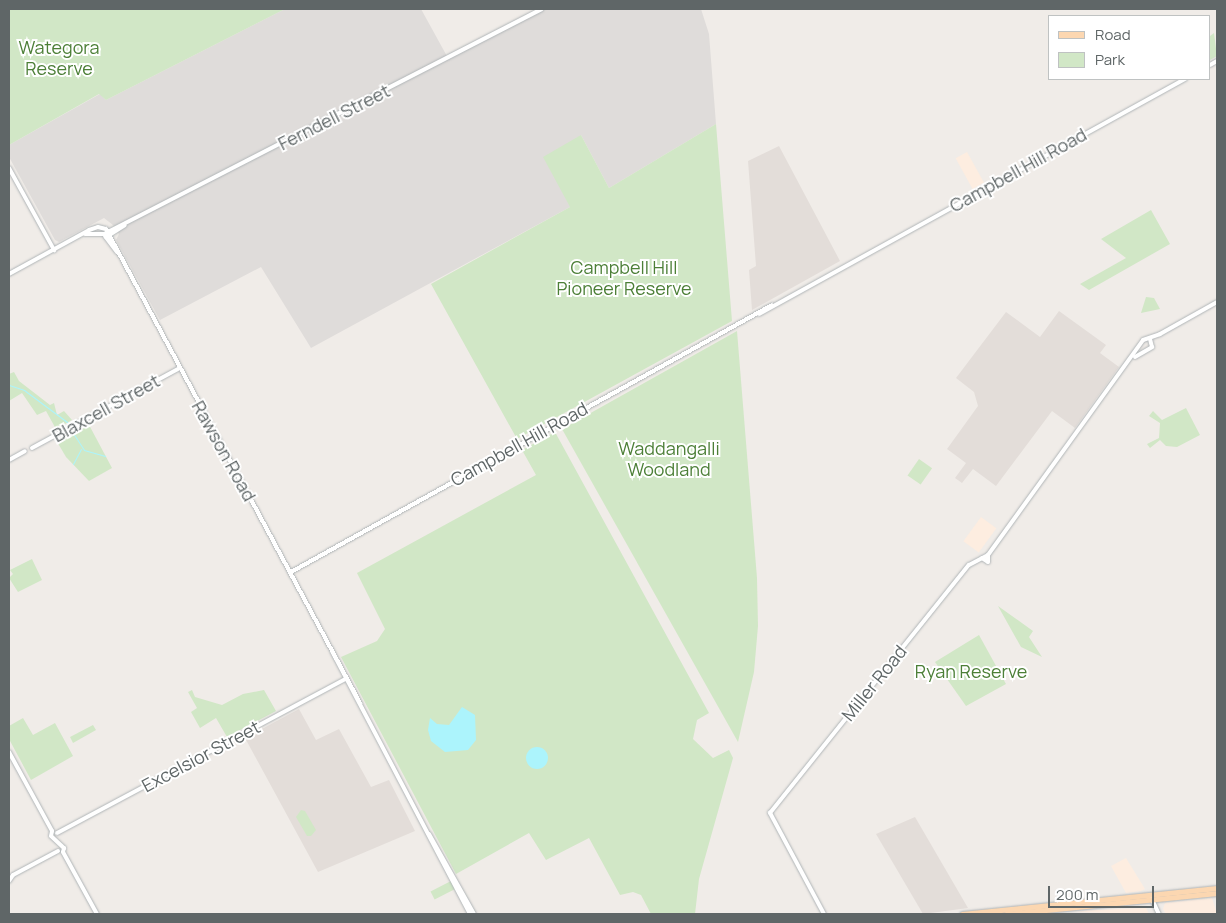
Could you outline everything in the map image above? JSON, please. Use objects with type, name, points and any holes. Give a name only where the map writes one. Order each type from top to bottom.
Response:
[{"type":"main road","points":[[962,914],[1217,888]]},
{"type":"main road","points":[[1006,914],[1217,893]]},
{"type":"street","name":"Ferndell Street","points":[[107,235],[542,9]]},
{"type":"street","name":"Campbell Hill Road","points":[[291,572],[772,306],[846,264],[847,260],[851,262],[1183,80]]},
{"type":"street","points":[[9,168],[54,250]]},
{"type":"street","points":[[9,274],[85,234],[107,235]]},
{"type":"street","name":"Rawson Road","points":[[107,235],[291,572],[345,679],[472,914]]},
{"type":"street","points":[[988,554],[988,562],[982,558],[988,554],[1144,346],[1144,339],[1151,340],[1217,302]]},
{"type":"street","points":[[1144,346],[1151,348],[1151,340]]},
{"type":"street","name":"Blaxcell Street","points":[[9,460],[25,451],[27,447],[32,448],[180,368]]},
{"type":"street","name":"Miller Road","points":[[824,914],[770,814],[969,565],[982,558]]},
{"type":"street","name":"Rawson Road","points":[[331,650],[338,659],[360,704]]},
{"type":"street","points":[[338,659],[345,679],[355,691]]},
{"type":"street","name":"Excelsior Street","points":[[55,834],[345,679]]},
{"type":"street","points":[[9,752],[55,834],[61,850],[98,914]]},
{"type":"street","points":[[9,880],[11,874],[61,850]]},
{"type":"street","points":[[1150,895],[1159,914]]},
{"type":"shaded area","points":[[285,9],[421,9],[448,58],[542,9],[701,9],[709,34],[716,124],[609,188],[581,135],[570,207],[311,348],[261,267],[160,320],[116,240],[119,234],[113,225],[104,218],[59,242],[55,240],[9,157],[9,145],[100,94],[106,100]]},
{"type":"shaded area","points":[[779,146],[840,261],[752,310],[749,270],[756,266],[748,161]]},
{"type":"shaded area","points":[[967,152],[984,183],[973,189],[956,158]]},
{"type":"shaded area","points":[[1059,311],[1106,345],[1100,353],[1119,367],[1075,428],[1052,411],[996,486],[973,469],[962,483],[955,478],[966,463],[947,449],[978,406],[974,392],[956,378],[1006,312],[1040,337]]},
{"type":"shaded area","points":[[981,517],[996,528],[979,552],[963,541]]},
{"type":"shaded area","points":[[299,709],[316,740],[339,729],[371,787],[389,780],[415,831],[318,872],[245,738]]},
{"type":"shaded area","points":[[915,817],[968,908],[923,914],[876,834]]},
{"type":"shaded area","points":[[1126,858],[1145,889],[1126,893],[1111,866]]},
{"type":"shaded area","points":[[1212,898],[1217,914],[1166,914],[1163,909],[1165,903]]},
{"type":"shaded area","points":[[1146,908],[1149,914],[1073,912],[1093,910]]},
{"type":"green space","name":"Wategora Reserve","points":[[9,9],[285,9],[106,100],[99,94],[9,145]]},
{"type":"green space","points":[[1214,33],[1217,56],[1211,59],[1211,35]]},
{"type":"green space","name":"Campbell Hill Pioneer Reserve","points":[[716,124],[732,321],[517,439],[431,284],[570,207],[543,157],[581,135],[609,188]]},
{"type":"green space","points":[[1151,210],[1170,244],[1089,290],[1080,284],[1126,258],[1101,239]]},
{"type":"green space","points":[[1146,297],[1154,298],[1160,309],[1141,313]]},
{"type":"green space","name":"Waddangalli Woodland","points":[[737,331],[757,578],[758,626],[754,672],[738,742],[562,429]]},
{"type":"green space","points":[[14,372],[19,381],[50,405],[54,403],[57,415],[64,411],[72,420],[56,429],[46,411],[37,415],[22,393],[9,401],[9,374]]},
{"type":"green space","points":[[1186,408],[1200,435],[1177,447],[1166,446],[1160,440],[1150,448],[1147,444],[1159,438],[1160,423],[1149,416],[1153,411],[1162,420]]},
{"type":"green space","points":[[88,423],[112,468],[89,481],[66,457],[56,440]]},
{"type":"green space","points":[[555,432],[709,713],[697,720],[693,739],[713,758],[729,750],[733,758],[699,879],[695,914],[651,914],[641,895],[633,892],[620,895],[589,838],[546,860],[529,833],[456,874],[341,657],[377,641],[385,629],[357,573],[536,475],[522,450]]},
{"type":"green space","points":[[919,459],[932,468],[921,485],[908,475]]},
{"type":"green space","points":[[32,559],[42,580],[18,592],[9,578],[13,574],[10,570]]},
{"type":"green space","points":[[998,606],[1033,631],[1029,637],[1042,657],[1021,647]]},
{"type":"green space","name":"Ryan Reserve","points":[[979,635],[1006,684],[966,706],[935,662]]},
{"type":"green space","points":[[192,690],[195,697],[222,705],[243,694],[264,690],[276,711],[227,737],[216,718],[200,728],[191,712],[197,708],[188,692]]},
{"type":"green space","points":[[23,718],[33,735],[55,723],[73,756],[31,780],[9,739],[9,726]]},
{"type":"green space","points":[[93,725],[96,730],[73,743],[70,737]]},
{"type":"green space","points":[[301,810],[305,811],[316,830],[311,836],[307,836],[296,817]]},
{"type":"green space","points":[[451,881],[455,889],[435,899],[431,891]]},
{"type":"water","points":[[462,707],[475,715],[476,740],[468,750],[445,752],[431,741],[428,730],[430,718],[437,724],[449,725]]},
{"type":"water","points":[[537,747],[545,750],[548,758],[545,766],[537,769],[529,766],[526,758],[529,750]]},
{"type":"waterway","points":[[9,385],[24,390],[67,422]]},
{"type":"waterway","points":[[73,433],[84,450],[105,456]]},
{"type":"waterway","points":[[73,464],[81,449]]}]
